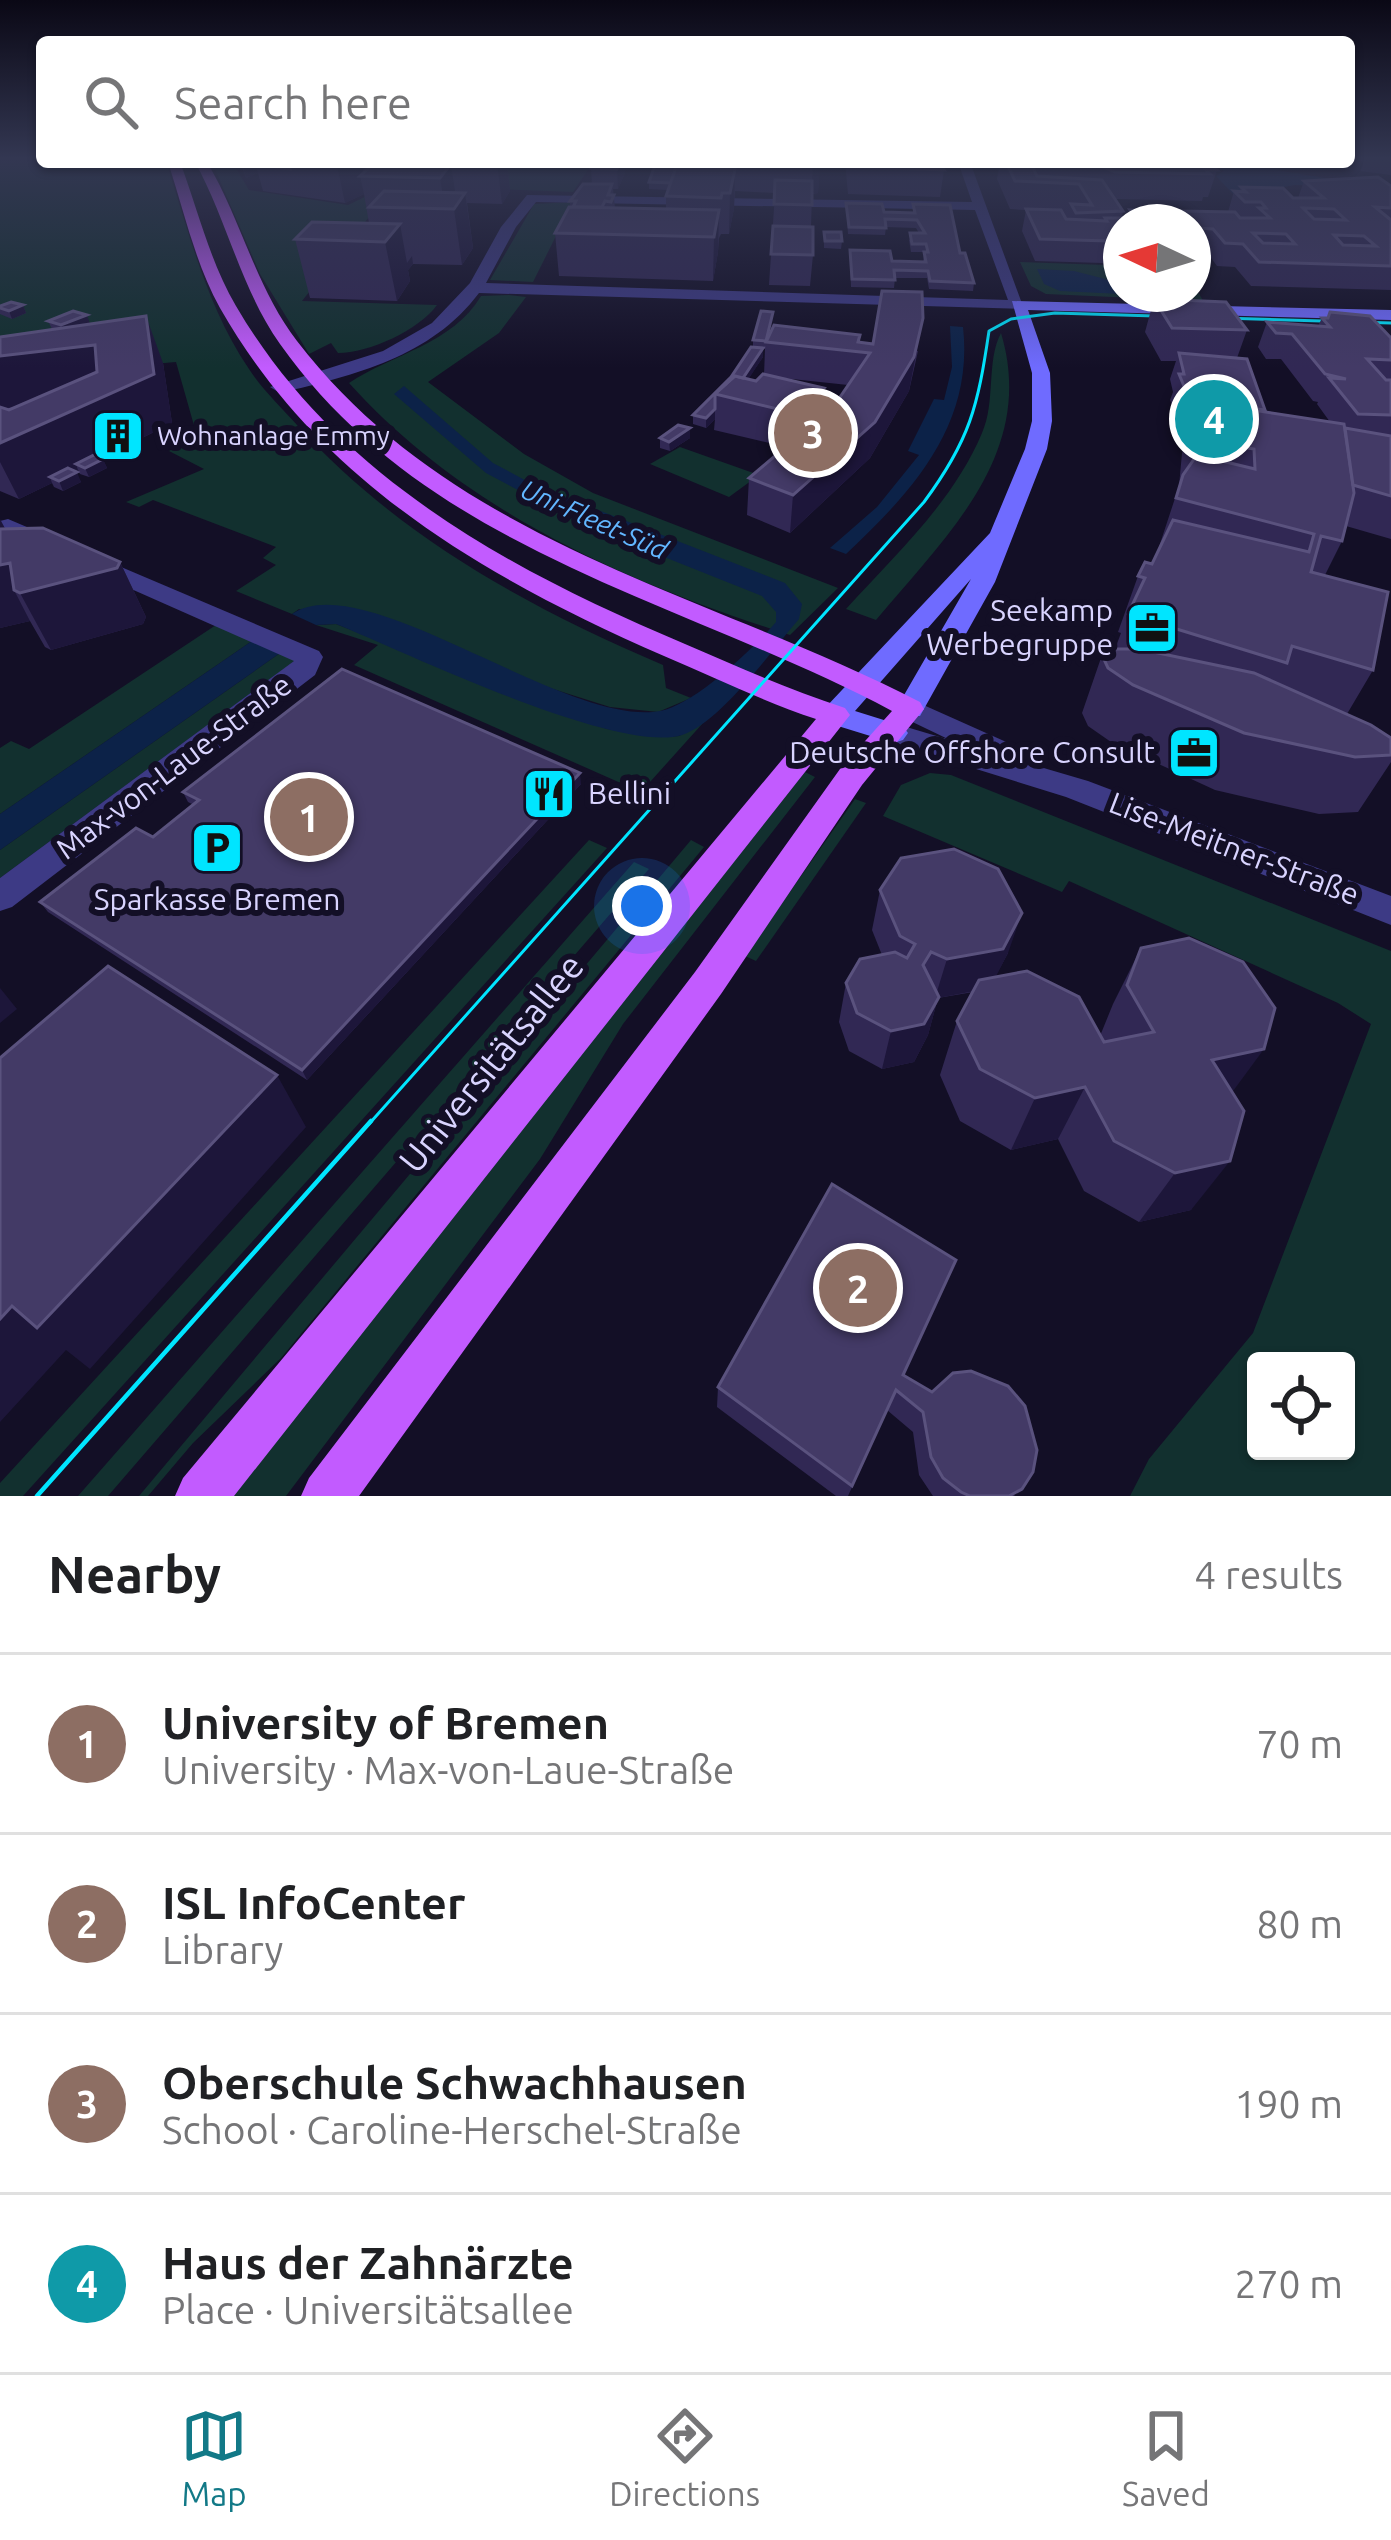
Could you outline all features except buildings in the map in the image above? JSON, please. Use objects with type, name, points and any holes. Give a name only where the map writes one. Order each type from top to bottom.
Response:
[{"type":"main road","points":[[198,229],[227,307],[280,388],[328,442],[424,520],[598,618],[835,715]]},
{"type":"main road","points":[[230,229],[263,303],[287,340],[389,444],[460,496],[638,593],[864,683],[901,721]]},
{"type":"main road","name":"Universitätsallee","points":[[201,1496],[835,715]]},
{"type":"main road","name":"Universitätsallee","points":[[327,1496],[709,983],[851,777],[901,721]]},
{"type":"street","points":[[280,388],[350,371],[428,335],[453,317],[511,229]]},
{"type":"street","points":[[990,229],[1018,304]]},
{"type":"street","points":[[475,288],[1391,315]]},
{"type":"street","name":"Universitätsallee","points":[[901,721],[982,582],[1026,478],[1042,421],[1040,373],[1018,304]]},
{"type":"street","name":"Max-von-Laue-Straße","points":[[0,897],[305,669],[309,657],[4,527]]},
{"type":"street","name":"Universitätsallee","points":[[835,715],[960,571],[1001,532]]},
{"type":"street","points":[[835,715],[901,721]]},
{"type":"street","name":"Lise-Meitner-Straße","points":[[901,721],[1391,911]]},
{"type":"green space","points":[[0,229],[188,229],[222,321],[249,369],[336,465],[377,501],[466,564],[562,618],[663,665],[666,688],[691,698],[658,712],[610,707],[299,609],[292,614],[236,591],[276,565],[263,558],[276,547],[153,500],[139,507],[126,502],[204,469],[169,451],[197,436],[176,362],[0,377]]},
{"type":"green space","points":[[241,229],[360,229],[302,301],[437,305],[406,331],[378,344],[338,353],[331,343],[309,354],[260,274]]},
{"type":"green space","points":[[520,229],[560,229],[533,282],[490,280]]},
{"type":"green space","points":[[1020,262],[1103,265],[1103,297],[1046,294],[1031,286]]},
{"type":"green space","points":[[481,296],[526,297],[499,333],[428,382],[524,454],[593,493],[838,588],[790,635],[669,592],[552,538],[444,469],[349,383],[455,326]]},
{"type":"green space","points":[[1001,333],[1009,376],[1007,417],[979,490],[876,620],[846,609],[922,526],[970,458],[986,421]]},
{"type":"green space","points":[[680,447],[759,475],[729,497],[650,464]]},
{"type":"green space","points":[[336,624],[607,729],[665,737],[679,736],[703,723],[641,792],[354,665],[378,645],[316,625]]},
{"type":"green space","points":[[216,625],[252,641],[0,814],[0,748],[11,741],[29,749]]},
{"type":"green space","points":[[280,653],[296,660],[0,878],[0,850]]},
{"type":"green space","points":[[805,772],[815,777],[623,1024],[540,1159],[286,1496],[228,1496]]},
{"type":"green space","points":[[930,773],[951,775],[1391,951],[1391,1496],[1130,1496],[1149,1459],[1253,1333],[1371,1024],[1338,1003],[1069,881],[1062,892],[883,816],[901,785]]},
{"type":"green space","points":[[855,799],[866,803],[756,961],[745,956]]},
{"type":"green space","points":[[589,840],[607,848],[23,1496],[0,1496],[0,1483]]},
{"type":"green space","points":[[691,840],[704,847],[281,1358],[193,1443],[148,1496],[139,1496]]},
{"type":"green space","points":[[634,862],[649,869],[108,1496],[78,1496]]},
{"type":"water","points":[[1037,269],[1074,271],[1103,278],[1103,293],[1060,291],[1044,284]]},
{"type":"water","points":[[950,326],[963,327],[964,362],[959,395],[933,454],[894,506],[846,554],[830,548],[877,507],[919,455],[908,451],[934,399],[944,400],[952,367]]},
{"type":"water","name":"Uni-Fleet-Süd","points":[[404,386],[493,463],[534,485],[785,583],[802,604],[799,619],[713,716],[682,735],[651,737],[562,716],[336,624],[316,625],[292,614],[325,605],[367,611],[573,696],[620,710],[660,711],[706,687],[776,622],[776,612],[762,596],[584,525],[486,473],[394,394]]},
{"type":"water","points":[[252,641],[280,653],[0,850],[0,814]]},
{"type":"tram line","points":[[369,1124],[924,502],[952,460],[970,421],[989,331],[1011,319],[1055,313],[1391,323]]},
{"type":"tram line","points":[[37,1496],[371,1121]]},
{"type":"place","name":"Haus der Zahnärzte","points":[[1214,419]]},
{"type":"place","name":"Oberschule Schwachhausen","points":[[813,433]]},
{"type":"place","name":"Wohnanlage Emmy","points":[[118,436]]},
{"type":"place","name":"Seekamp Werbegruppe","points":[[1152,628]]},
{"type":"place","name":"Deutsche Offshore Consult","points":[[1194,753]]},
{"type":"place","name":"Bellini","points":[[549,794]]},
{"type":"place","name":"University of Bremen","points":[[309,817]]},
{"type":"place","name":"Sparkasse Bremen","points":[[217,848]]},
{"type":"place","name":"ISL InfoCenter","points":[[858,1288]]}]
